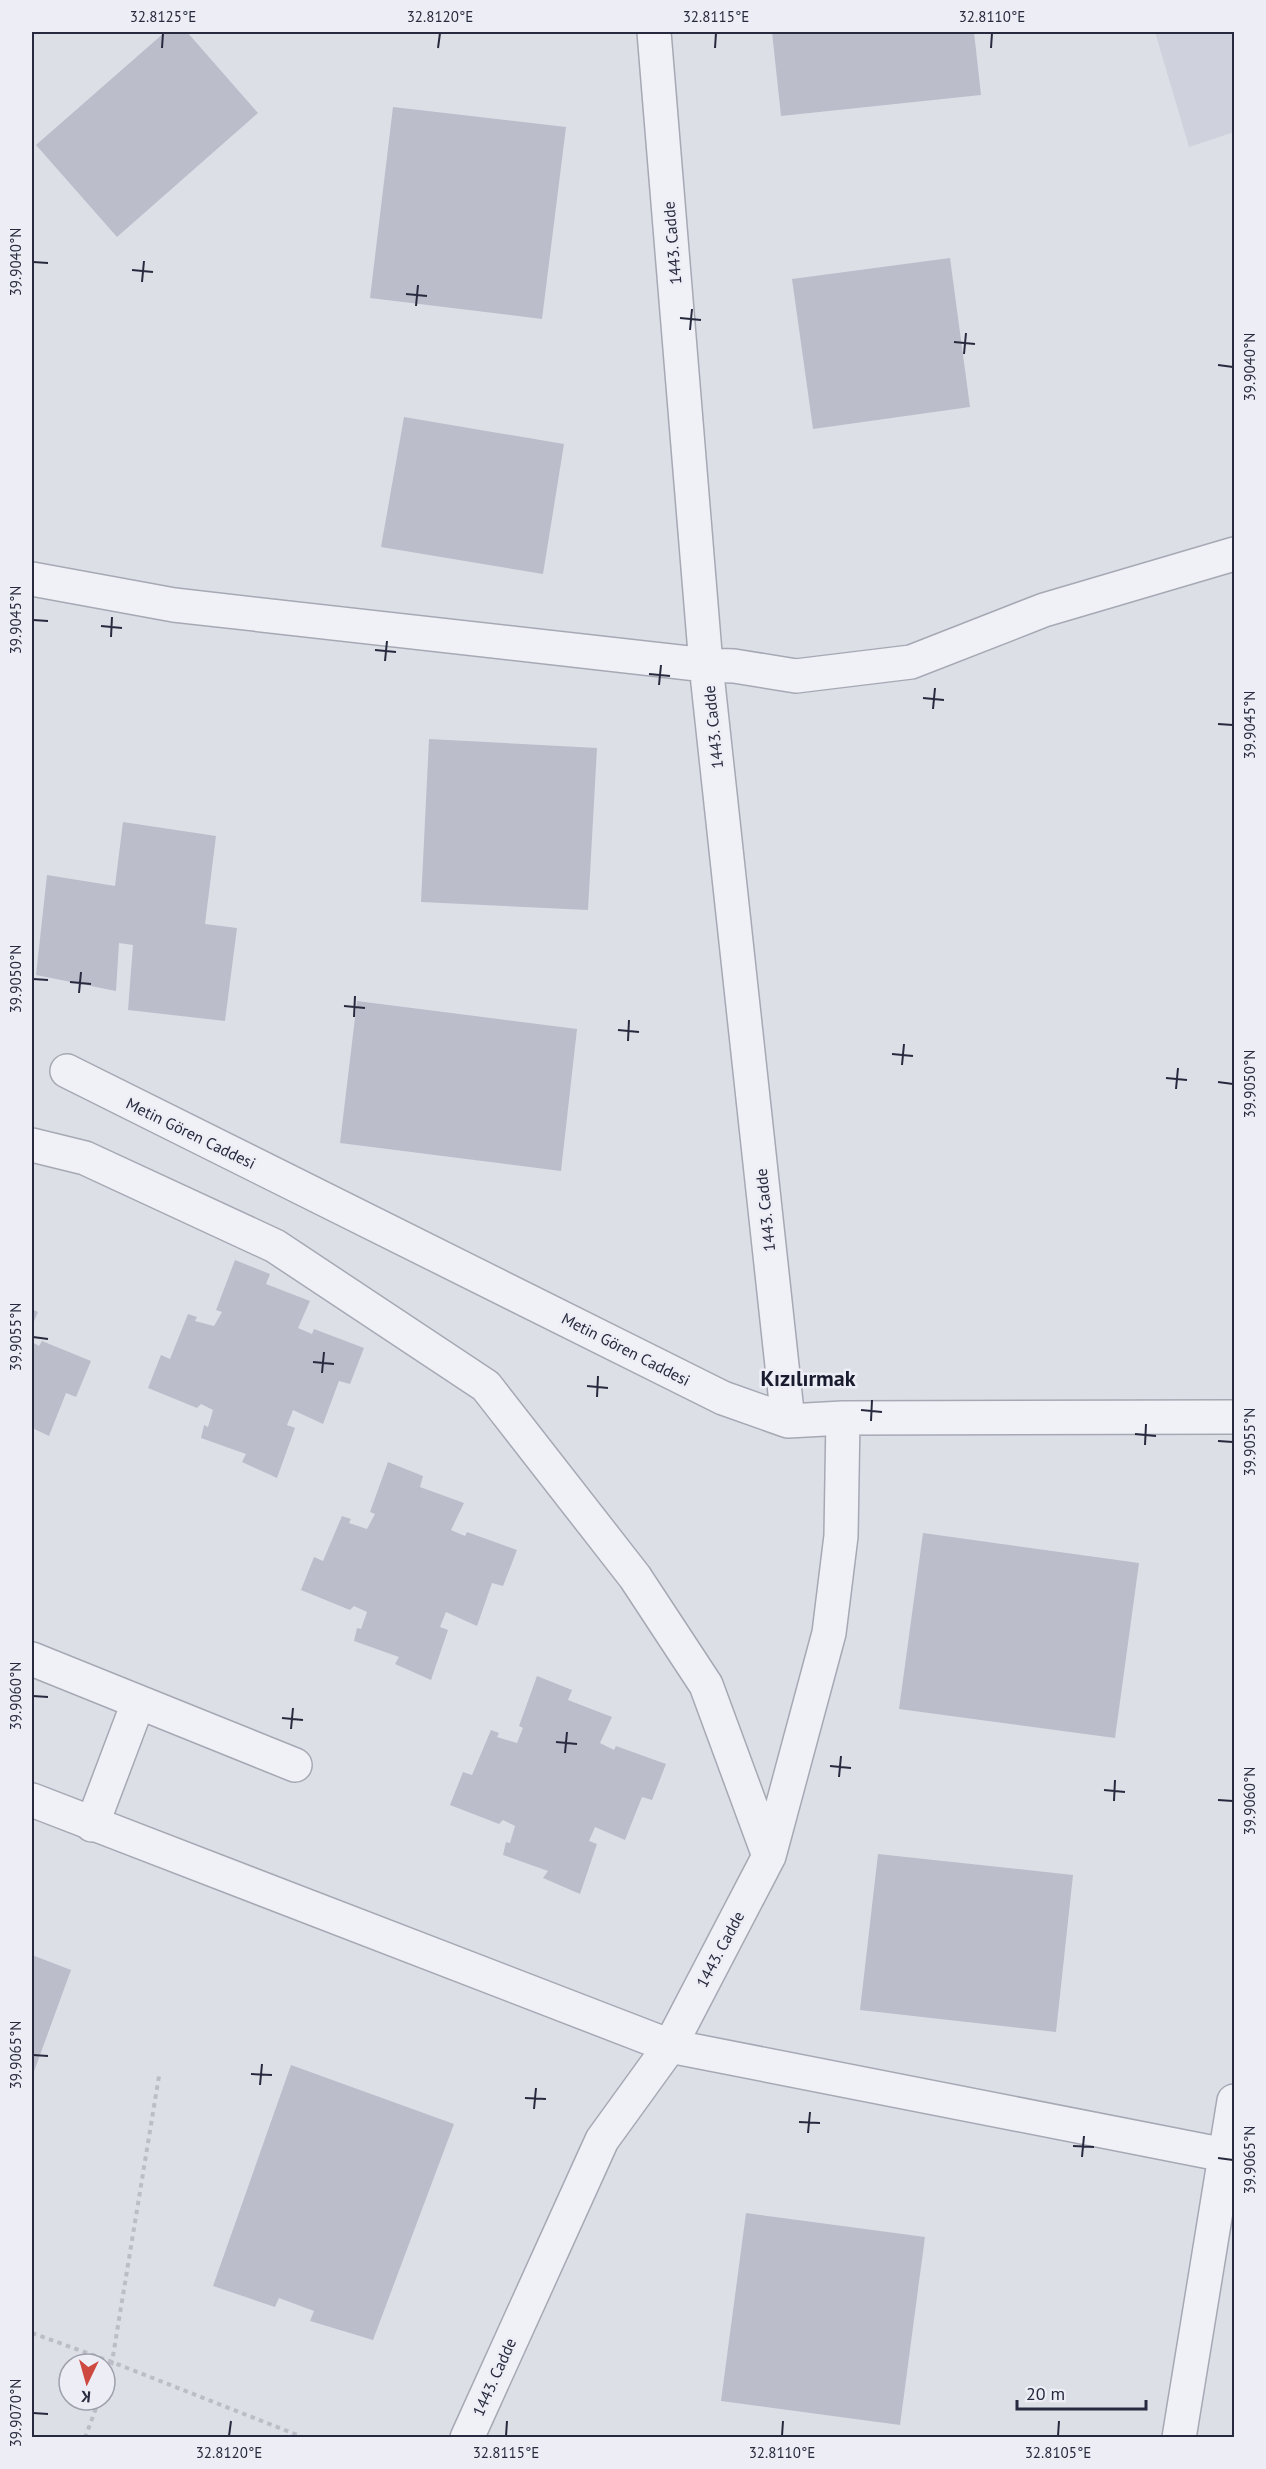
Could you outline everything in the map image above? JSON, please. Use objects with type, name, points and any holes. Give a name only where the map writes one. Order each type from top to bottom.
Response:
[{"type":"street","name":"1443. Cadde","points":[[654,32],[706,665],[788,1421]]},
{"type":"street","points":[[32,579],[174,604],[706,665],[734,666],[796,676],[911,662],[1044,610],[1234,554]]},
{"type":"street","name":"Metin Gören Caddesi","points":[[67,1071],[723,1398],[788,1421],[843,1418],[1234,1417]]},
{"type":"street","points":[[32,1145],[85,1158],[275,1246],[486,1386],[636,1576],[706,1685],[769,1856]]},
{"type":"street","name":"1443. Cadde","points":[[467,2438],[602,2140],[669,2046],[769,1856],[829,1633],[841,1536],[843,1418]]},
{"type":"street","points":[[32,1659],[295,1766]]},
{"type":"street","points":[[92,1825],[138,1703]]},
{"type":"street","points":[[32,1800],[669,2046],[1225,2155]]},
{"type":"street","points":[[1179,2438],[1234,2101]]},
{"type":"path","points":[[114,2352],[159,2076]]},
{"type":"path","points":[[32,2333],[84,2352]]},
{"type":"path","points":[[117,2364],[305,2438]]},
{"type":"path","points":[[85,2438],[95,2412]]},
{"type":"shaded area","points":[[1155,32],[1234,32],[1234,132],[1189,147]]},
{"type":"building","points":[[165,32],[187,32],[258,113],[117,237],[36,145]]},
{"type":"building","points":[[772,32],[974,32],[981,95],[781,116]]},
{"type":"building","points":[[393,107],[566,127],[542,319],[370,298]]},
{"type":"building","points":[[950,258],[970,407],[813,429],[792,279]]},
{"type":"building","points":[[404,417],[564,444],[543,574],[381,547]]},
{"type":"building","points":[[429,739],[597,748],[588,910],[421,902]]},
{"type":"building","points":[[123,822],[216,836],[205,924],[237,928],[225,1021],[128,1010],[133,945],[119,943],[116,991],[36,975],[47,875],[115,886]]},
{"type":"building","points":[[357,1001],[577,1029],[561,1171],[340,1143]]},
{"type":"building","points":[[235,1260],[270,1274],[266,1284],[310,1301],[298,1328],[312,1334],[314,1329],[364,1348],[350,1384],[339,1381],[323,1424],[293,1410],[287,1425],[295,1428],[277,1478],[242,1462],[246,1454],[201,1438],[204,1425],[208,1427],[213,1410],[201,1404],[197,1408],[148,1388],[161,1355],[170,1359],[188,1314],[197,1317],[195,1321],[214,1326],[222,1312],[216,1310]]},
{"type":"building","points":[[32,1309],[38,1312],[32,1326]]},
{"type":"building","points":[[42,1341],[91,1361],[76,1397],[66,1393],[49,1436],[32,1428],[32,1342],[39,1346]]},
{"type":"building","points":[[388,1462],[423,1476],[420,1487],[464,1503],[451,1530],[465,1536],[467,1532],[517,1550],[503,1586],[492,1583],[477,1626],[446,1612],[440,1627],[448,1630],[431,1680],[395,1664],[399,1657],[354,1641],[357,1628],[361,1629],[367,1612],[354,1606],[350,1610],[301,1590],[314,1557],[323,1561],[342,1516],[351,1519],[349,1523],[367,1529],[375,1514],[370,1512]]},
{"type":"building","points":[[923,1533],[1139,1563],[1115,1738],[899,1709]]},
{"type":"building","points":[[537,1676],[572,1690],[568,1700],[612,1717],[600,1743],[614,1750],[616,1746],[666,1764],[652,1800],[642,1797],[625,1840],[595,1827],[589,1841],[597,1844],[580,1894],[543,1878],[548,1871],[503,1855],[506,1842],[510,1843],[515,1826],[503,1820],[499,1824],[450,1805],[463,1772],[472,1775],[491,1730],[499,1733],[497,1737],[517,1743],[523,1728],[519,1726]]},
{"type":"building","points":[[878,1854],[1073,1875],[1056,2032],[860,2010]]},
{"type":"building","points":[[32,1955],[71,1970],[32,2077]]},
{"type":"building","points":[[291,2065],[454,2124],[373,2340],[310,2321],[314,2311],[279,2298],[275,2307],[213,2286]]},
{"type":"building","points":[[746,2213],[925,2237],[900,2425],[721,2401]]},
{"type":"district","name":"Kızılırmak","points":[[808,1378]]}]
